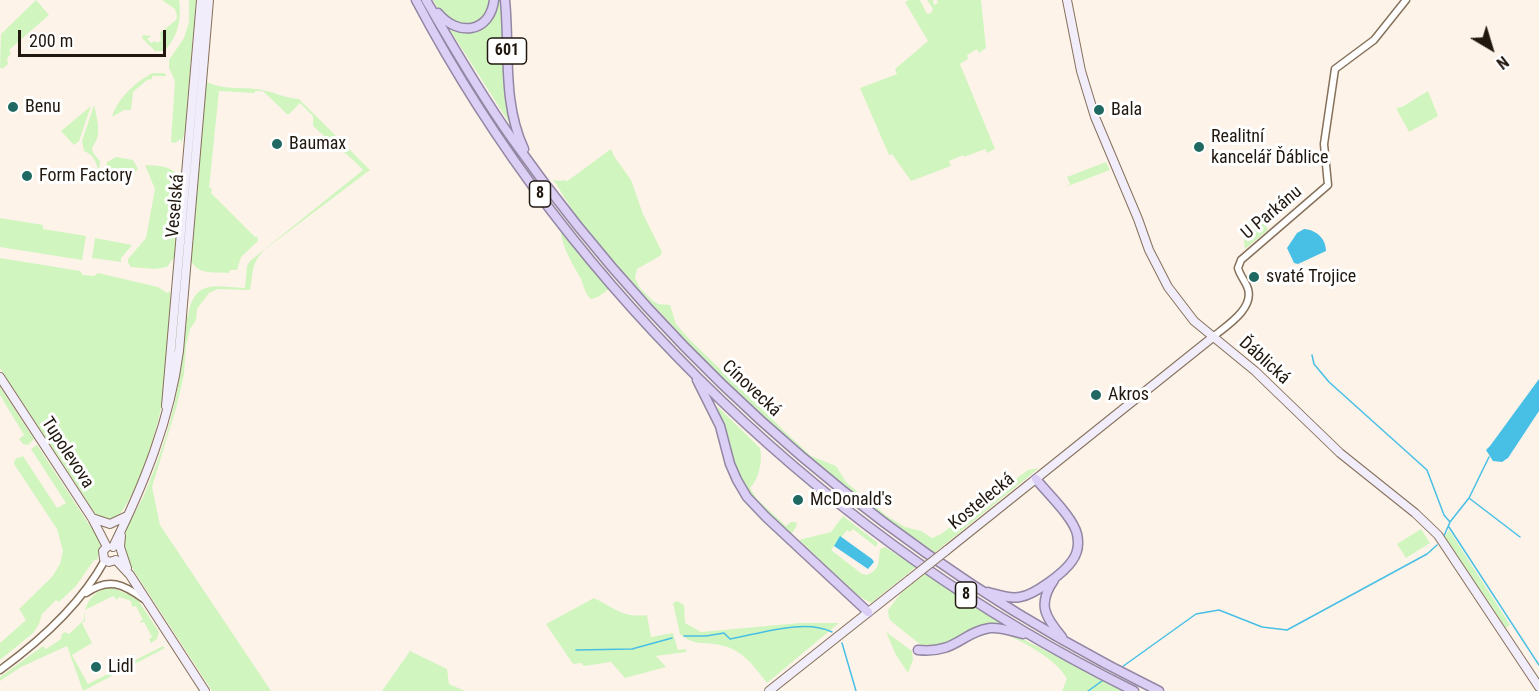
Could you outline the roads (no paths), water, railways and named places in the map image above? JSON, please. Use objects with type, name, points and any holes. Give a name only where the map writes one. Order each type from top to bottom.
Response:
[{"type":"highway","name":"Cínovecká","points":[[414,0],[493,127],[552,211],[618,291],[694,374],[793,465],[863,522],[934,573],[1037,639],[1134,691]]},
{"type":"highway","name":"Cínovecká","points":[[427,0],[489,105],[592,245],[666,328],[727,390],[841,490],[905,539],[977,588],[1068,644],[1159,691]]},
{"type":"highway","points":[[427,0],[447,22],[464,29],[477,26],[485,21],[490,14],[494,0]]},
{"type":"highway","name":"601","points":[[505,0],[511,108],[518,135],[534,169]]},
{"type":"highway","points":[[694,374],[720,426],[730,464],[747,497],[868,612]]},
{"type":"highway","points":[[1036,479],[1070,521],[1077,534],[1076,554],[1047,590],[1044,610],[1051,625],[1068,644]]},
{"type":"highway","points":[[977,588],[1005,597],[1019,597],[1033,592],[1060,573]]},
{"type":"highway","points":[[918,650],[944,650],[992,628],[1003,628],[1037,639]]},
{"type":"main road","name":"Veselská","points":[[166,414],[167,376],[194,99],[201,0]]},
{"type":"main road","name":"Veselská","points":[[110,547],[123,528],[154,453],[174,389],[209,0]]},
{"type":"main road","name":"Ďáblická","points":[[1067,0],[1081,71],[1095,117],[1149,250],[1184,309],[1194,321],[1255,371],[1340,453],[1415,513],[1438,535],[1539,687]]},
{"type":"main road","name":"Kostelecká","points":[[769,691],[1214,337]]},
{"type":"main road","name":"Tupolevova","points":[[0,377],[110,547]]},
{"type":"main road","points":[[92,518],[106,524],[113,523],[130,512]]},
{"type":"main road","points":[[123,528],[120,547],[130,575]]},
{"type":"main road","points":[[110,547],[118,553],[116,560],[111,562],[105,560],[102,553],[110,547]]},
{"type":"main road","points":[[116,560],[130,575],[205,691]]},
{"type":"street","name":"U Parkánu","points":[[1214,337],[1240,313],[1248,300],[1248,288],[1238,268],[1241,260],[1328,185],[1324,148],[1325,134],[1337,66],[1374,40],[1406,0]]},
{"type":"street","points":[[0,670],[28,648],[78,598],[90,585],[105,560]]},
{"type":"street","points":[[78,598],[98,585],[111,583],[135,592],[146,601]]},
{"type":"water","points":[[1304,229],[1320,236],[1326,251],[1298,264],[1294,263],[1287,248],[1297,233]]},
{"type":"water","points":[[1539,379],[1539,411],[1508,458],[1502,462],[1493,461],[1486,450]]},
{"type":"water","points":[[840,536],[872,559],[874,562],[868,569],[834,546]]},
{"type":"waterway","points":[[1312,355],[1314,364],[1329,382],[1427,470],[1444,515],[1450,522]]},
{"type":"waterway","points":[[1444,536],[1450,522],[1469,498],[1489,457]]},
{"type":"waterway","points":[[1469,498],[1520,537]]},
{"type":"waterway","points":[[1449,527],[1539,665]]},
{"type":"waterway","points":[[1122,667],[1196,614],[1219,610],[1262,627],[1287,630],[1427,554],[1437,545]]},
{"type":"waterway","points":[[684,636],[724,633],[730,639],[809,626],[832,632]]},
{"type":"waterway","points":[[576,650],[632,649],[672,638]]},
{"type":"waterway","points":[[842,643],[856,691]]},
{"type":"waterway","points":[[1088,691],[1106,678]]},
{"type":"place","name":"Benu","points":[[13,107]]},
{"type":"place","name":"Bala","points":[[1099,110]]},
{"type":"place","name":"Baumax","points":[[277,144]]},
{"type":"place","name":"Realitní kancelář Ďáblice","points":[[1199,147]]},
{"type":"place","name":"Form Factory","points":[[27,176]]},
{"type":"place","name":"svaté Trojice","points":[[1254,277]]},
{"type":"place","name":"Akros","points":[[1096,395]]},
{"type":"place","name":"McDonald's","points":[[798,500]]},
{"type":"place","name":"Lidl","points":[[96,667]]}]
